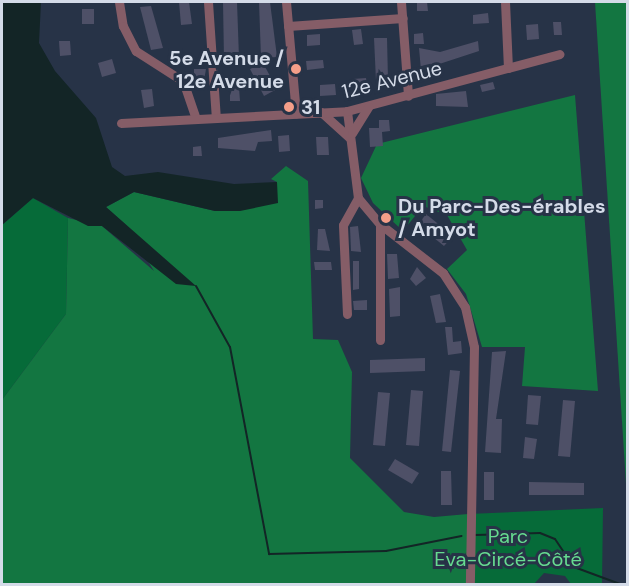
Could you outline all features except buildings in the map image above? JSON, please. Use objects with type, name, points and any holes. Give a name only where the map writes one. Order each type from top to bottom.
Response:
[{"type":"street","points":[[119,2],[123,26],[136,51],[183,81],[196,119]]},
{"type":"street","points":[[208,2],[216,118]]},
{"type":"street","points":[[286,2],[296,114]]},
{"type":"street","points":[[401,2],[408,96]]},
{"type":"street","points":[[505,2],[508,68]]},
{"type":"street","points":[[288,26],[403,18]]},
{"type":"street","name":"12e Avenue","points":[[121,123],[347,111],[560,54]]},
{"type":"street","points":[[350,138],[368,107]]},
{"type":"street","points":[[347,111],[358,198],[380,224],[443,273],[465,307],[474,347],[470,585]]},
{"type":"street","points":[[321,112],[350,138]]},
{"type":"street","points":[[347,314],[343,225],[358,198]]},
{"type":"street","points":[[380,224],[380,340]]},
{"type":"green space","points":[[595,2],[627,2],[627,499]]},
{"type":"green space","points":[[575,95],[598,391],[522,386],[525,347],[482,347],[466,294],[447,269],[467,250],[447,215],[423,206],[403,231],[373,203],[361,178],[377,144]]},
{"type":"green space","points":[[286,166],[308,181],[313,339],[338,340],[352,372],[350,458],[404,512],[434,517],[468,514],[471,584],[2,584],[2,400],[66,314],[68,218],[102,226],[154,271],[126,225],[106,207],[134,192],[215,211],[277,182],[271,179]]},
{"type":"green space","points":[[33,198],[68,218],[66,314],[2,400],[2,225]]},
{"type":"green space","name":"Parc Eva-Circé-Côté","points":[[603,508],[602,584],[571,584],[565,576],[544,573],[534,584],[470,584],[468,514]]},
{"type":"shaded area","points":[[2,2],[41,2],[39,43],[55,71],[96,118],[112,167],[125,176],[158,172],[234,184],[277,182],[278,203],[240,211],[215,211],[134,192],[106,207],[196,286],[176,284],[102,226],[88,226],[33,198],[2,225]]},
{"type":"waterway","points":[[196,286],[230,347],[269,554],[386,551],[462,536]]},
{"type":"waterway","points":[[475,535],[540,533],[555,539],[574,567],[620,584]]},
{"type":"place","name":"5e Avenue / 12e Avenue","points":[[296,69]]},
{"type":"place","name":"31","points":[[289,107]]},
{"type":"place","name":"Du Parc-Des-érables / Amyot","points":[[386,218]]}]
